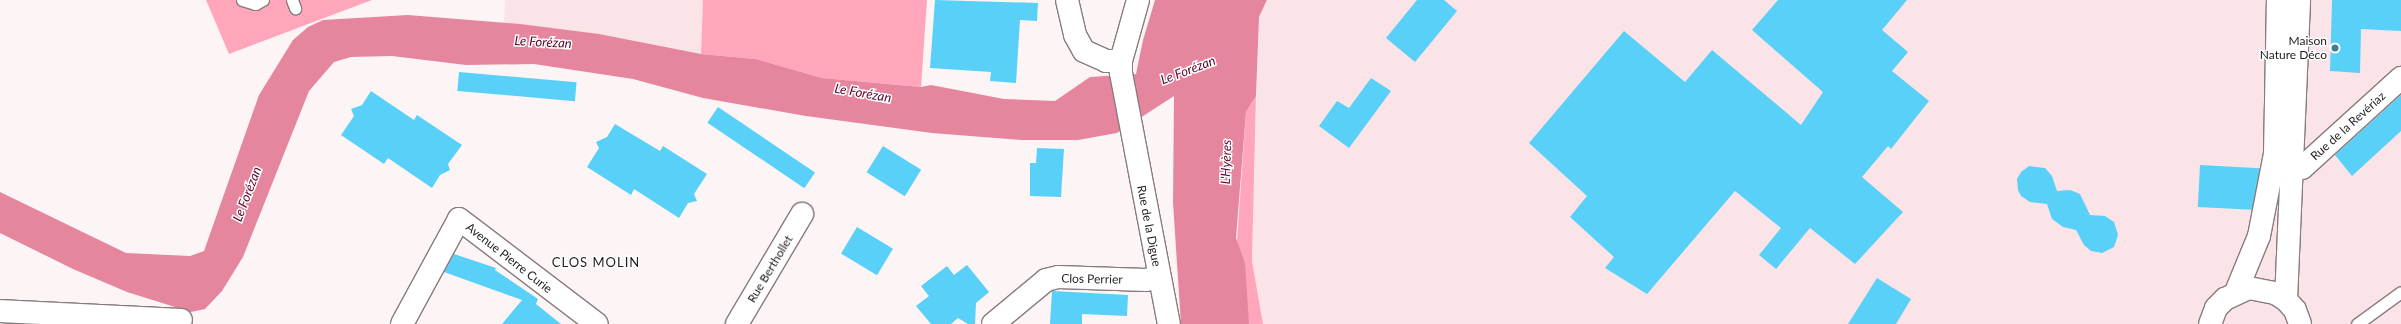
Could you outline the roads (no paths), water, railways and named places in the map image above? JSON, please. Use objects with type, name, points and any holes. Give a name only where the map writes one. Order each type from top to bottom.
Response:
[{"type":"street","points":[[1066,0],[1075,35],[1084,51],[1121,67],[1138,0]]},
{"type":"street","points":[[2236,292],[2259,236],[2275,154],[2278,0]]},
{"type":"street","points":[[2289,0],[2284,165],[2293,171]]},
{"type":"street","points":[[2286,300],[2286,264],[2293,171],[2299,0]]},
{"type":"street","name":"Rue de la Digue","points":[[1121,67],[1130,127],[1169,324]]},
{"type":"street","name":"Rue de la Revériaz","points":[[2293,171],[2302,168],[2325,149],[2401,78]]},
{"type":"street","name":"Rue Berthollet","points":[[737,324],[802,214]]},
{"type":"street","name":"Avenue Pierre Curie","points":[[402,324],[459,219],[597,324]]},
{"type":"street","name":"Clos Perrier","points":[[992,324],[1046,280],[1058,277],[1146,280],[1159,277]]},
{"type":"street","points":[[2210,324],[2216,308],[2236,292],[2249,288],[2262,289],[2286,300],[2295,310],[2300,324]]},
{"type":"street","points":[[0,311],[60,319],[181,320]]},
{"type":"lane","points":[[242,0],[255,4],[263,0]]},
{"type":"lane","points":[[2357,324],[2401,292]]},
{"type":"water","points":[[1155,0],[1267,0],[1259,17],[1256,96],[1246,112],[1236,238],[1245,263],[1249,324],[1181,324],[1173,203],[1174,96],[1117,133],[1078,140],[1022,140],[932,133],[806,116],[703,98],[633,79],[534,64],[466,65],[392,56],[351,57],[334,62],[309,91],[243,257],[222,291],[205,309],[191,312],[127,292],[73,269],[0,233],[0,192],[126,253],[190,256],[204,251],[259,95],[293,40],[308,27],[323,20],[408,15],[520,24],[599,34],[701,54],[756,59],[822,78],[921,87],[931,85],[1004,99],[1055,101],[1090,77],[1136,74],[1143,40]]},
{"type":"place","name":"Maison Nature Déco","points":[[2335,48]]},
{"type":"district","name":"CLOS MOLIN","points":[[596,262]]},
{"type":"water label","name":"Le Forézan","points":[[543,42]]},
{"type":"water label","name":"Le Forézan","points":[[1188,70]]},
{"type":"water label","name":"Le Forézan","points":[[863,93]]},
{"type":"water label","name":"L'Hyères","points":[[1226,162]]},
{"type":"water label","name":"Le Forézan","points":[[247,194]]}]
